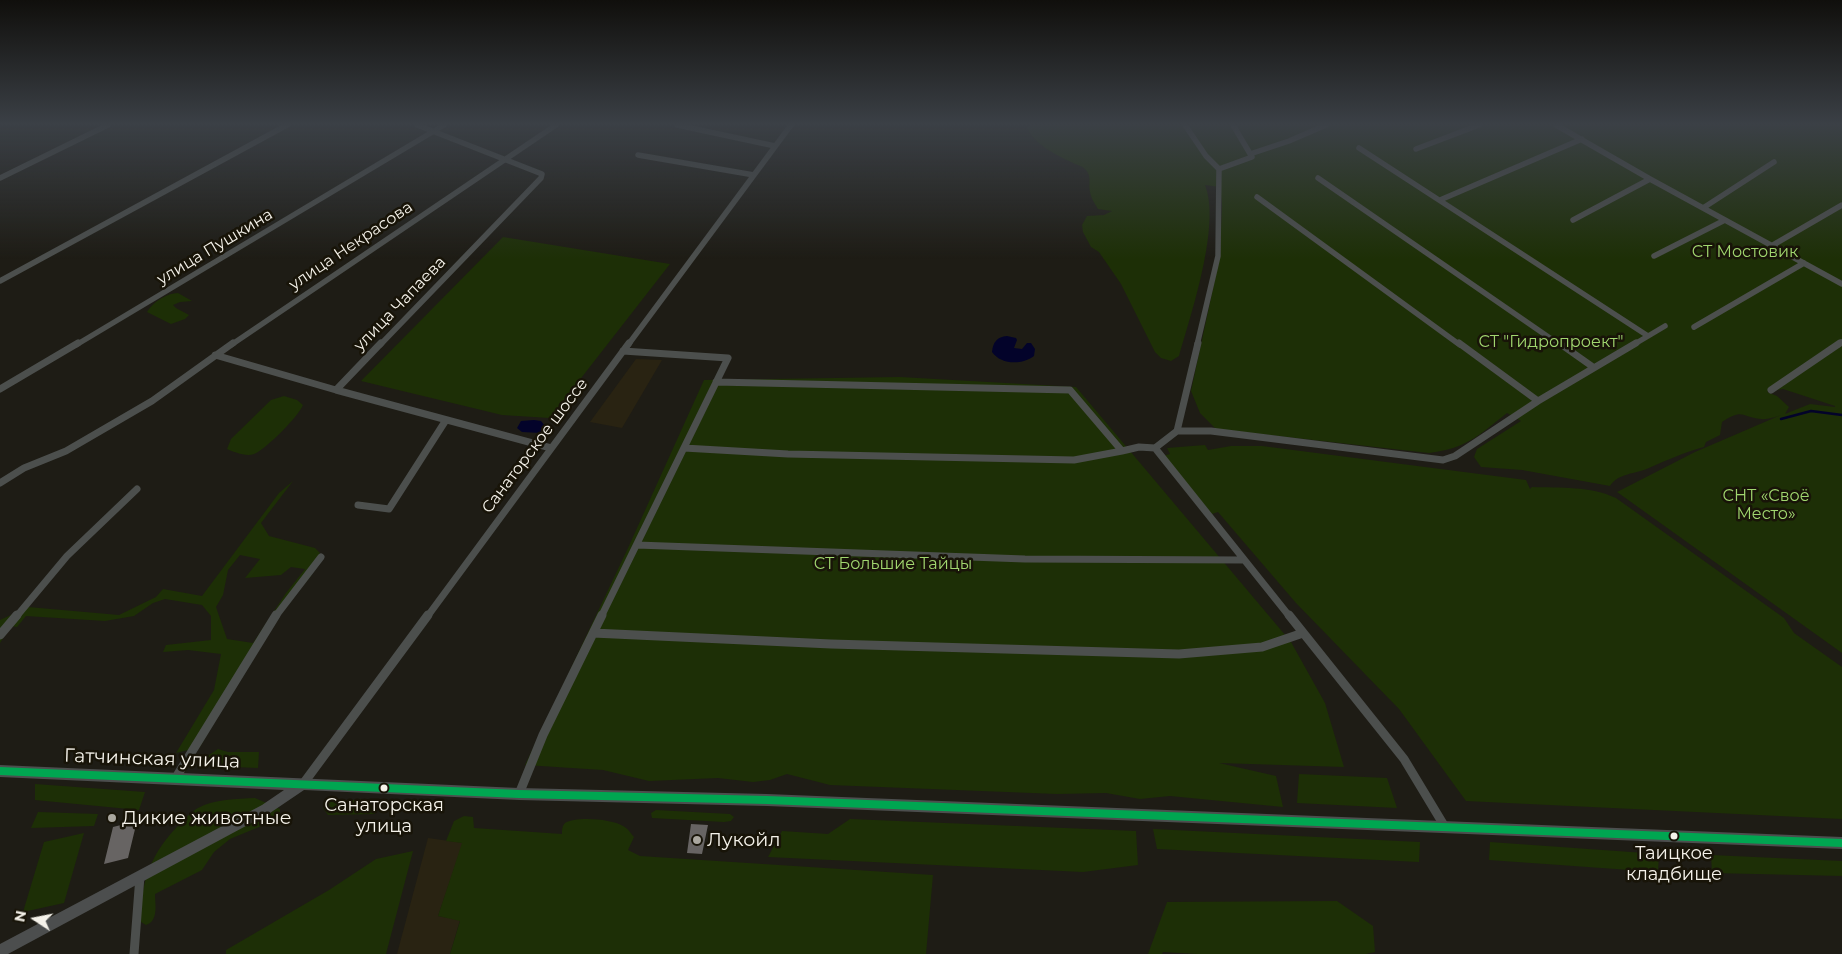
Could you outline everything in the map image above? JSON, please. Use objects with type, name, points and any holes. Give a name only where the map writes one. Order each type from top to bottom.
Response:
[{"type":"main road","name":"Гатчинская улица","points":[[0,772],[519,794],[767,800],[1842,844]]},
{"type":"main road","points":[[0,951],[266,809],[303,784]]},
{"type":"street","points":[[0,178],[17,170]]},
{"type":"street","points":[[0,282],[206,170]]},
{"type":"street","name":"улица Пушкина","points":[[0,389],[172,289],[371,170]]},
{"type":"street","name":"улица Некрасова","points":[[0,483],[24,468],[66,451],[152,401],[215,355],[489,170]]},
{"type":"street","name":"улица Чапаева","points":[[336,390],[541,178],[542,174],[531,170]]},
{"type":"street","points":[[722,170],[754,175]]},
{"type":"street","name":"Санаторское шоссе","points":[[303,784],[758,170]]},
{"type":"street","points":[[1177,431],[1218,256],[1219,170]]},
{"type":"street","points":[[1393,170],[1648,336]]},
{"type":"street","points":[[1440,200],[1511,170]]},
{"type":"street","points":[[1634,170],[1842,284]]},
{"type":"street","points":[[1703,208],[1762,170]]},
{"type":"street","points":[[1318,178],[1593,368]]},
{"type":"street","points":[[1573,220],[1650,179]]},
{"type":"street","points":[[1257,197],[1538,401]]},
{"type":"street","points":[[1773,245],[1842,205]]},
{"type":"street","points":[[1654,256],[1725,220]]},
{"type":"street","points":[[1694,327],[1804,263]]},
{"type":"street","points":[[684,448],[788,454],[1074,460],[1122,452],[1139,447],[1155,448],[1177,431],[1212,431],[1443,460],[1455,456],[1538,401],[1665,326]]},
{"type":"street","points":[[1771,390],[1842,342]]},
{"type":"street","points":[[519,794],[543,736],[728,358],[624,351]]},
{"type":"street","points":[[215,355],[551,448]]},
{"type":"street","points":[[716,382],[1070,390],[1122,452]]},
{"type":"street","points":[[358,505],[389,509],[446,420]]},
{"type":"street","points":[[1155,448],[1404,759],[1445,827]]},
{"type":"street","points":[[0,635],[67,556],[137,489]]},
{"type":"street","points":[[637,545],[1025,559],[1244,560]]},
{"type":"street","points":[[175,778],[271,622],[321,557]]},
{"type":"street","points":[[593,633],[831,644],[1179,654],[1262,647],[1303,633]]},
{"type":"street","points":[[134,954],[140,876]]},
{"type":"shaded area","points":[[636,359],[662,360],[622,428],[590,422]]},
{"type":"shaded area","points":[[428,838],[463,843],[438,916],[460,920],[450,954],[397,954]]},
{"type":"green space","points":[[1085,170],[1842,170],[1842,653],[1617,492],[1695,452],[1781,415],[1763,419],[1742,414],[1734,415],[1722,422],[1720,435],[1706,442],[1704,447],[1644,470],[1622,476],[1610,486],[1522,470],[1481,467],[1474,457],[1477,449],[1521,421],[1507,413],[1471,440],[1453,448],[1429,453],[1216,429],[1200,413],[1191,391],[1220,256],[1222,204],[1220,187],[1205,185],[1209,202],[1207,246],[1197,294],[1179,356],[1171,361],[1161,358],[1155,352],[1121,284],[1099,252],[1091,247],[1083,232],[1082,225],[1087,216],[1104,215],[1112,211],[1098,209],[1091,194],[1088,173]],"holes":[[[1783,389],[1835,407],[1810,404],[1785,414],[1789,407],[1777,396],[1767,392]]]},
{"type":"green space","points":[[503,237],[670,264],[550,418],[502,415],[361,381]]},
{"type":"green space","points":[[178,293],[192,301],[173,305],[189,315],[185,319],[171,324],[147,312],[161,299]]},
{"type":"green space","name":"СТ Большие Тайцы","points":[[900,377],[1076,387],[1291,642],[1325,703],[1344,767],[1219,763],[1276,776],[1283,807],[1170,796],[1140,799],[1106,793],[1057,794],[830,785],[787,774],[770,780],[753,782],[718,778],[649,781],[603,770],[525,765],[628,548],[704,380]]},
{"type":"green space","points":[[284,396],[297,400],[303,405],[289,424],[273,440],[251,455],[240,454],[227,449],[231,439],[271,400]]},
{"type":"green space","points":[[1205,445],[1208,450],[1231,446],[1262,446],[1526,480],[1530,489],[1532,487],[1575,488],[1596,491],[1616,498],[1784,618],[1794,633],[1842,667],[1842,819],[1466,801],[1399,709],[1296,603],[1218,512],[1212,514],[1163,456],[1170,454],[1167,448]]},
{"type":"green space","points":[[293,481],[261,523],[269,536],[315,548],[320,553],[311,576],[283,609],[242,674],[200,747],[176,753],[214,690],[221,654],[188,650],[163,652],[166,645],[211,640],[211,616],[202,605],[165,599],[153,603],[134,616],[105,621],[26,616],[17,627],[11,626],[0,643],[0,620],[28,607],[119,615],[156,597],[163,589],[202,596],[279,493]],"holes":[[[240,555],[260,559],[245,578],[281,575],[291,567],[305,569],[286,593],[253,643],[227,639],[216,607],[223,595],[228,570]]]},
{"type":"green space","points":[[218,749],[228,752],[259,752],[258,768],[210,766],[206,757]]},
{"type":"green space","points":[[1299,774],[1387,778],[1397,808],[1297,803]]},
{"type":"green space","points":[[35,784],[145,792],[139,810],[35,800]]},
{"type":"green space","points":[[255,798],[280,809],[280,812],[271,822],[230,839],[214,852],[202,870],[155,894],[155,916],[153,920],[146,925],[141,922],[143,893],[150,868],[155,856],[171,834],[191,813],[204,805],[226,800]]},
{"type":"green space","points":[[366,799],[374,803],[375,814],[328,815],[323,808],[328,802]]},
{"type":"green space","points":[[656,810],[730,814],[734,817],[731,821],[724,822],[652,818],[651,813]]},
{"type":"green space","points":[[38,812],[98,814],[94,826],[31,828]]},
{"type":"green space","points":[[464,816],[473,817],[474,828],[562,834],[564,824],[570,821],[594,819],[611,822],[625,827],[629,831],[634,837],[628,850],[640,856],[933,875],[926,954],[450,954],[460,921],[438,916],[462,843],[446,841],[454,821]]},
{"type":"green space","points":[[850,819],[1136,831],[1138,865],[1083,872],[768,857],[782,831],[828,834]]},
{"type":"green space","points":[[1153,829],[1420,842],[1419,862],[1157,849]]},
{"type":"green space","points":[[84,833],[64,903],[23,912],[44,842]]},
{"type":"green space","points":[[1490,842],[1659,854],[1658,872],[1489,860]]},
{"type":"green space","points":[[413,851],[386,954],[226,954],[226,950],[329,890],[376,859]]},
{"type":"green space","points":[[1711,855],[1842,861],[1842,876],[1712,873]]},
{"type":"green space","points":[[1337,901],[1373,926],[1375,952],[1366,954],[1197,954],[1163,952],[1162,954],[1148,954],[1167,902]]},
{"type":"water","points":[[1007,336],[1016,338],[1014,348],[1022,349],[1027,343],[1031,343],[1035,349],[1034,356],[1024,361],[1012,362],[996,356],[992,352],[993,345],[998,339]]},
{"type":"water","points":[[521,421],[541,421],[545,426],[541,433],[522,432],[517,428]]},
{"type":"building","points":[[137,821],[128,858],[104,864],[113,827]]},
{"type":"building","name":"Лукойл","points":[[691,824],[708,825],[702,854],[687,853]]},
{"type":"waterway","points":[[1781,419],[1811,411],[1842,415]]},
{"type":"transit line","points":[[0,771],[519,794],[767,800],[1842,843]]},
{"type":"place","name":"Санаторская улица","points":[[384,788]]},
{"type":"place","name":"Дикие животные","points":[[112,818]]},
{"type":"place","name":"Таицкое кладбище","points":[[1674,836]]},
{"type":"place","name":"Лукойл","points":[[697,840]]},
{"type":"park label","name":"СТ Мостовик","points":[[1745,252]]},
{"type":"park label","name":"СТ \"Гидропроект\"","points":[[1551,342]]},
{"type":"park label","name":"СНТ «Своё Место»","points":[[1766,505]]}]
